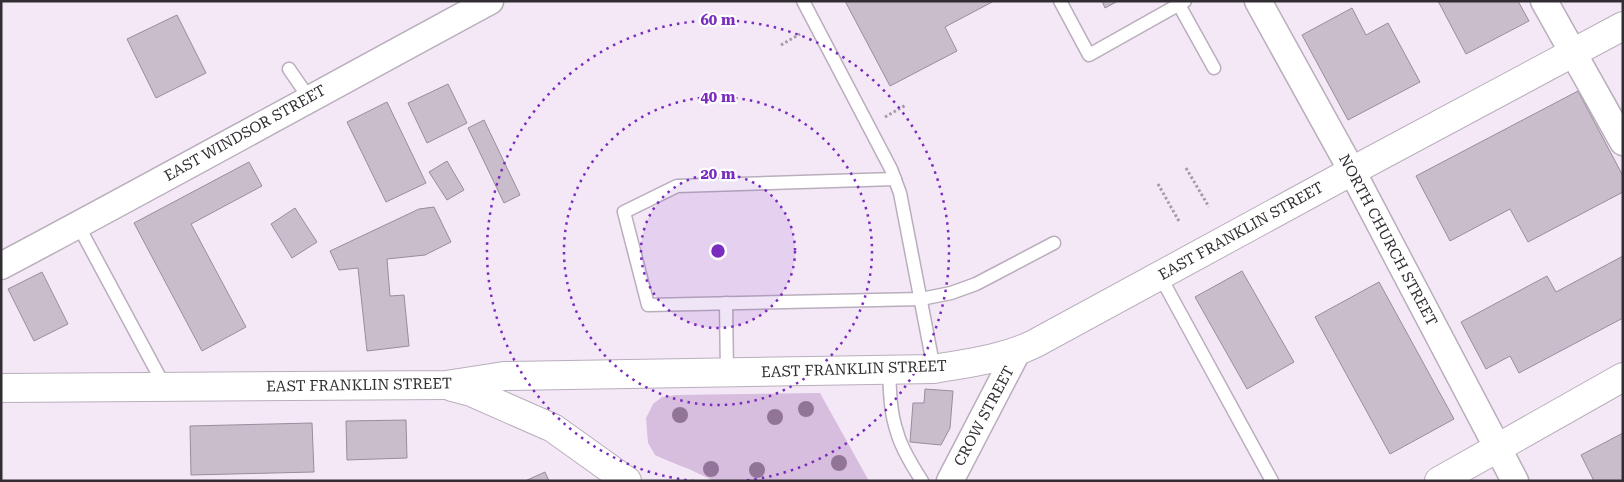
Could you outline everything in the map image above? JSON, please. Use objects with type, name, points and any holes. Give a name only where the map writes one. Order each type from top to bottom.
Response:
[{"type":"main road","name":"EAST FRANKLIN STREET","points":[[1,388],[446,385],[504,376],[934,369],[985,360],[1018,352],[1623,26]]},
{"type":"main road","points":[[1439,481],[1623,377]]},
{"type":"main road","points":[[446,385],[471,392],[553,428],[627,481]]},
{"type":"street","name":"EAST WINDSOR STREET","points":[[1,266],[490,1]]},
{"type":"street","name":"NORTH CHURCH STREET","points":[[1258,1],[1352,171],[1516,481]]},
{"type":"street","points":[[1544,1],[1623,142]]},
{"type":"street","name":"CROW STREET","points":[[950,481],[1018,352]]},
{"type":"lane","points":[[803,1],[895,179],[900,193],[934,369]]},
{"type":"lane","points":[[1060,1],[1089,55],[1182,3],[1214,68]]},
{"type":"lane","points":[[289,68],[309,98]]},
{"type":"lane","points":[[895,179],[677,186],[624,212],[648,305],[920,299],[951,293],[976,284],[1054,242]]},
{"type":"lane","points":[[78,225],[165,388]]},
{"type":"lane","points":[[1160,276],[1272,481]]},
{"type":"lane","points":[[726,303],[727,373]]},
{"type":"lane","points":[[889,370],[891,404],[897,433],[922,481]]},
{"type":"path","points":[[1186,168],[1209,207]]},
{"type":"path","points":[[1158,184],[1180,223]]},
{"type":"shaded area","points":[[820,393],[869,481],[714,481],[655,455],[648,443],[646,418],[653,404],[662,397],[676,395]]},
{"type":"building","points":[[845,1],[994,1],[945,27],[957,51],[890,86]]},
{"type":"building","points":[[1102,1],[1118,1],[1105,8]]},
{"type":"building","points":[[1438,1],[1518,1],[1529,21],[1466,54]]},
{"type":"building","points":[[1352,8],[1366,35],[1388,23],[1420,82],[1348,120],[1302,35]]},
{"type":"building","points":[[177,15],[206,73],[156,98],[127,39]]},
{"type":"building","points":[[448,84],[467,123],[427,143],[408,103]]},
{"type":"building","points":[[1578,91],[1623,176],[1623,192],[1528,242],[1510,209],[1450,241],[1416,176]]},
{"type":"building","points":[[387,102],[426,183],[386,202],[347,122]]},
{"type":"building","points":[[484,120],[520,195],[504,203],[468,128]]},
{"type":"building","points":[[447,161],[464,190],[447,200],[429,172]]},
{"type":"building","points":[[249,162],[262,186],[191,224],[246,327],[202,351],[134,223]]},
{"type":"building","points":[[434,207],[451,242],[425,255],[387,259],[390,296],[404,295],[409,346],[367,351],[358,268],[339,270],[330,251],[419,209]]},
{"type":"building","points":[[295,208],[317,242],[292,258],[271,224]]},
{"type":"building","points":[[1623,256],[1623,318],[1519,373],[1510,356],[1486,369],[1461,322],[1547,276],[1556,292]]},
{"type":"building","points":[[1242,271],[1294,362],[1247,389],[1195,297]]},
{"type":"building","points":[[42,272],[68,324],[34,341],[8,289]]},
{"type":"building","points":[[1379,282],[1454,419],[1390,454],[1315,317]]},
{"type":"building","points":[[925,389],[953,391],[950,428],[941,445],[910,442],[913,403],[924,403]]},
{"type":"building","points":[[406,420],[407,458],[347,460],[346,421]]},
{"type":"building","points":[[312,423],[314,472],[191,475],[190,426]]},
{"type":"building","points":[[1623,433],[1623,481],[1594,481],[1581,455]]},
{"type":"building","points":[[545,472],[549,481],[525,481]]}]
